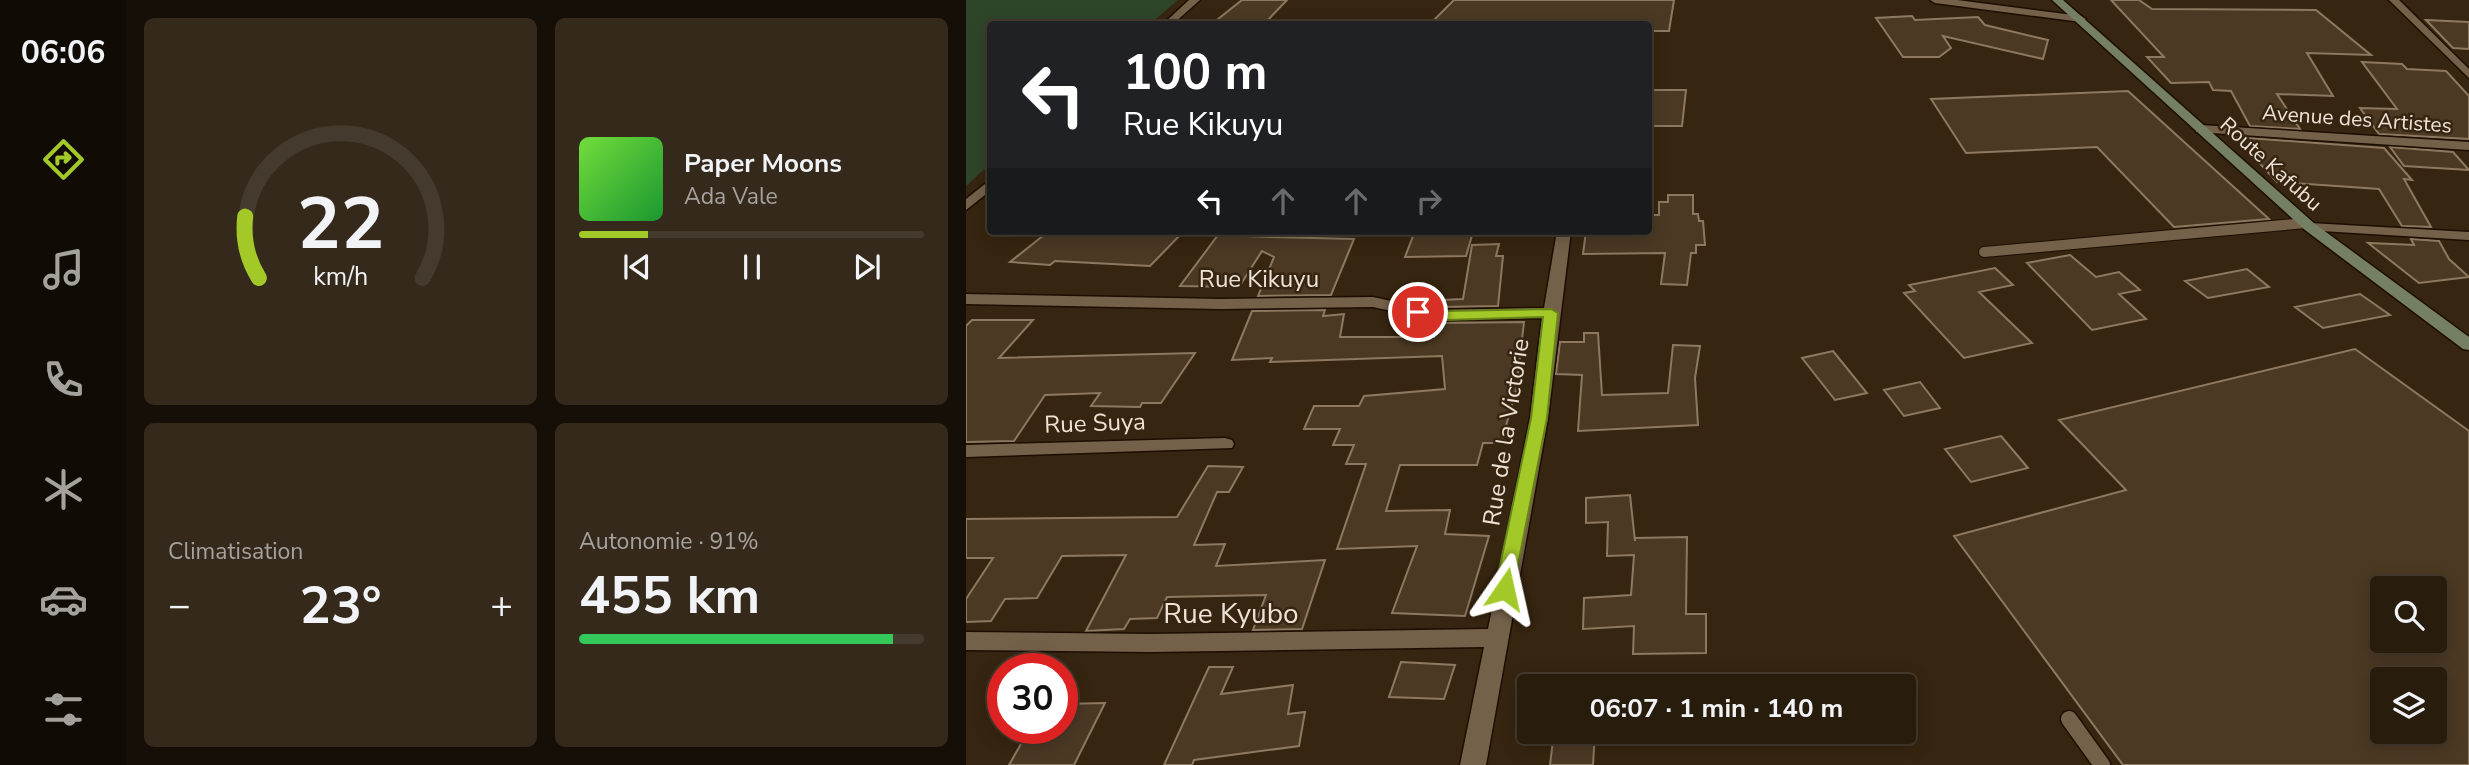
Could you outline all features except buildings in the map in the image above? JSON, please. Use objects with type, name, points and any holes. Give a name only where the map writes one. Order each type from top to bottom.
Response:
[{"type":"main road","name":"Route Kafubu","points":[[2059,1],[2308,225],[2469,345]]},
{"type":"street","points":[[1171,21],[1195,0]]},
{"type":"street","points":[[1935,0],[2081,19]]},
{"type":"street","points":[[2393,0],[2469,75]]},
{"type":"street","points":[[2029,12],[2059,1]]},
{"type":"street","name":"Avenue des Artistes","points":[[2200,129],[2469,146]]},
{"type":"street","points":[[966,205],[985,194]]},
{"type":"street","points":[[2308,225],[2469,236]]},
{"type":"street","name":"Rue de la Victorie","points":[[1473,765],[1495,638],[1539,418],[1563,235]]},
{"type":"street","name":"Rue Kikuyu","points":[[966,299],[1221,304],[1373,302],[1433,315],[1551,313]]},
{"type":"street","name":"Rue Suya","points":[[966,451],[1225,444]]},
{"type":"street","name":"Rue Kyubo","points":[[966,640],[1150,643],[1495,638]]},
{"type":"lane","points":[[1984,251],[2308,225]]},
{"type":"lane","points":[[2069,719],[2102,765]]},
{"type":"green space","points":[[966,0],[1178,0],[1154,21],[987,21],[987,167],[966,186]]},
{"type":"route","points":[[1418,312],[1446,316],[1551,313],[1539,418],[1505,589]]}]
